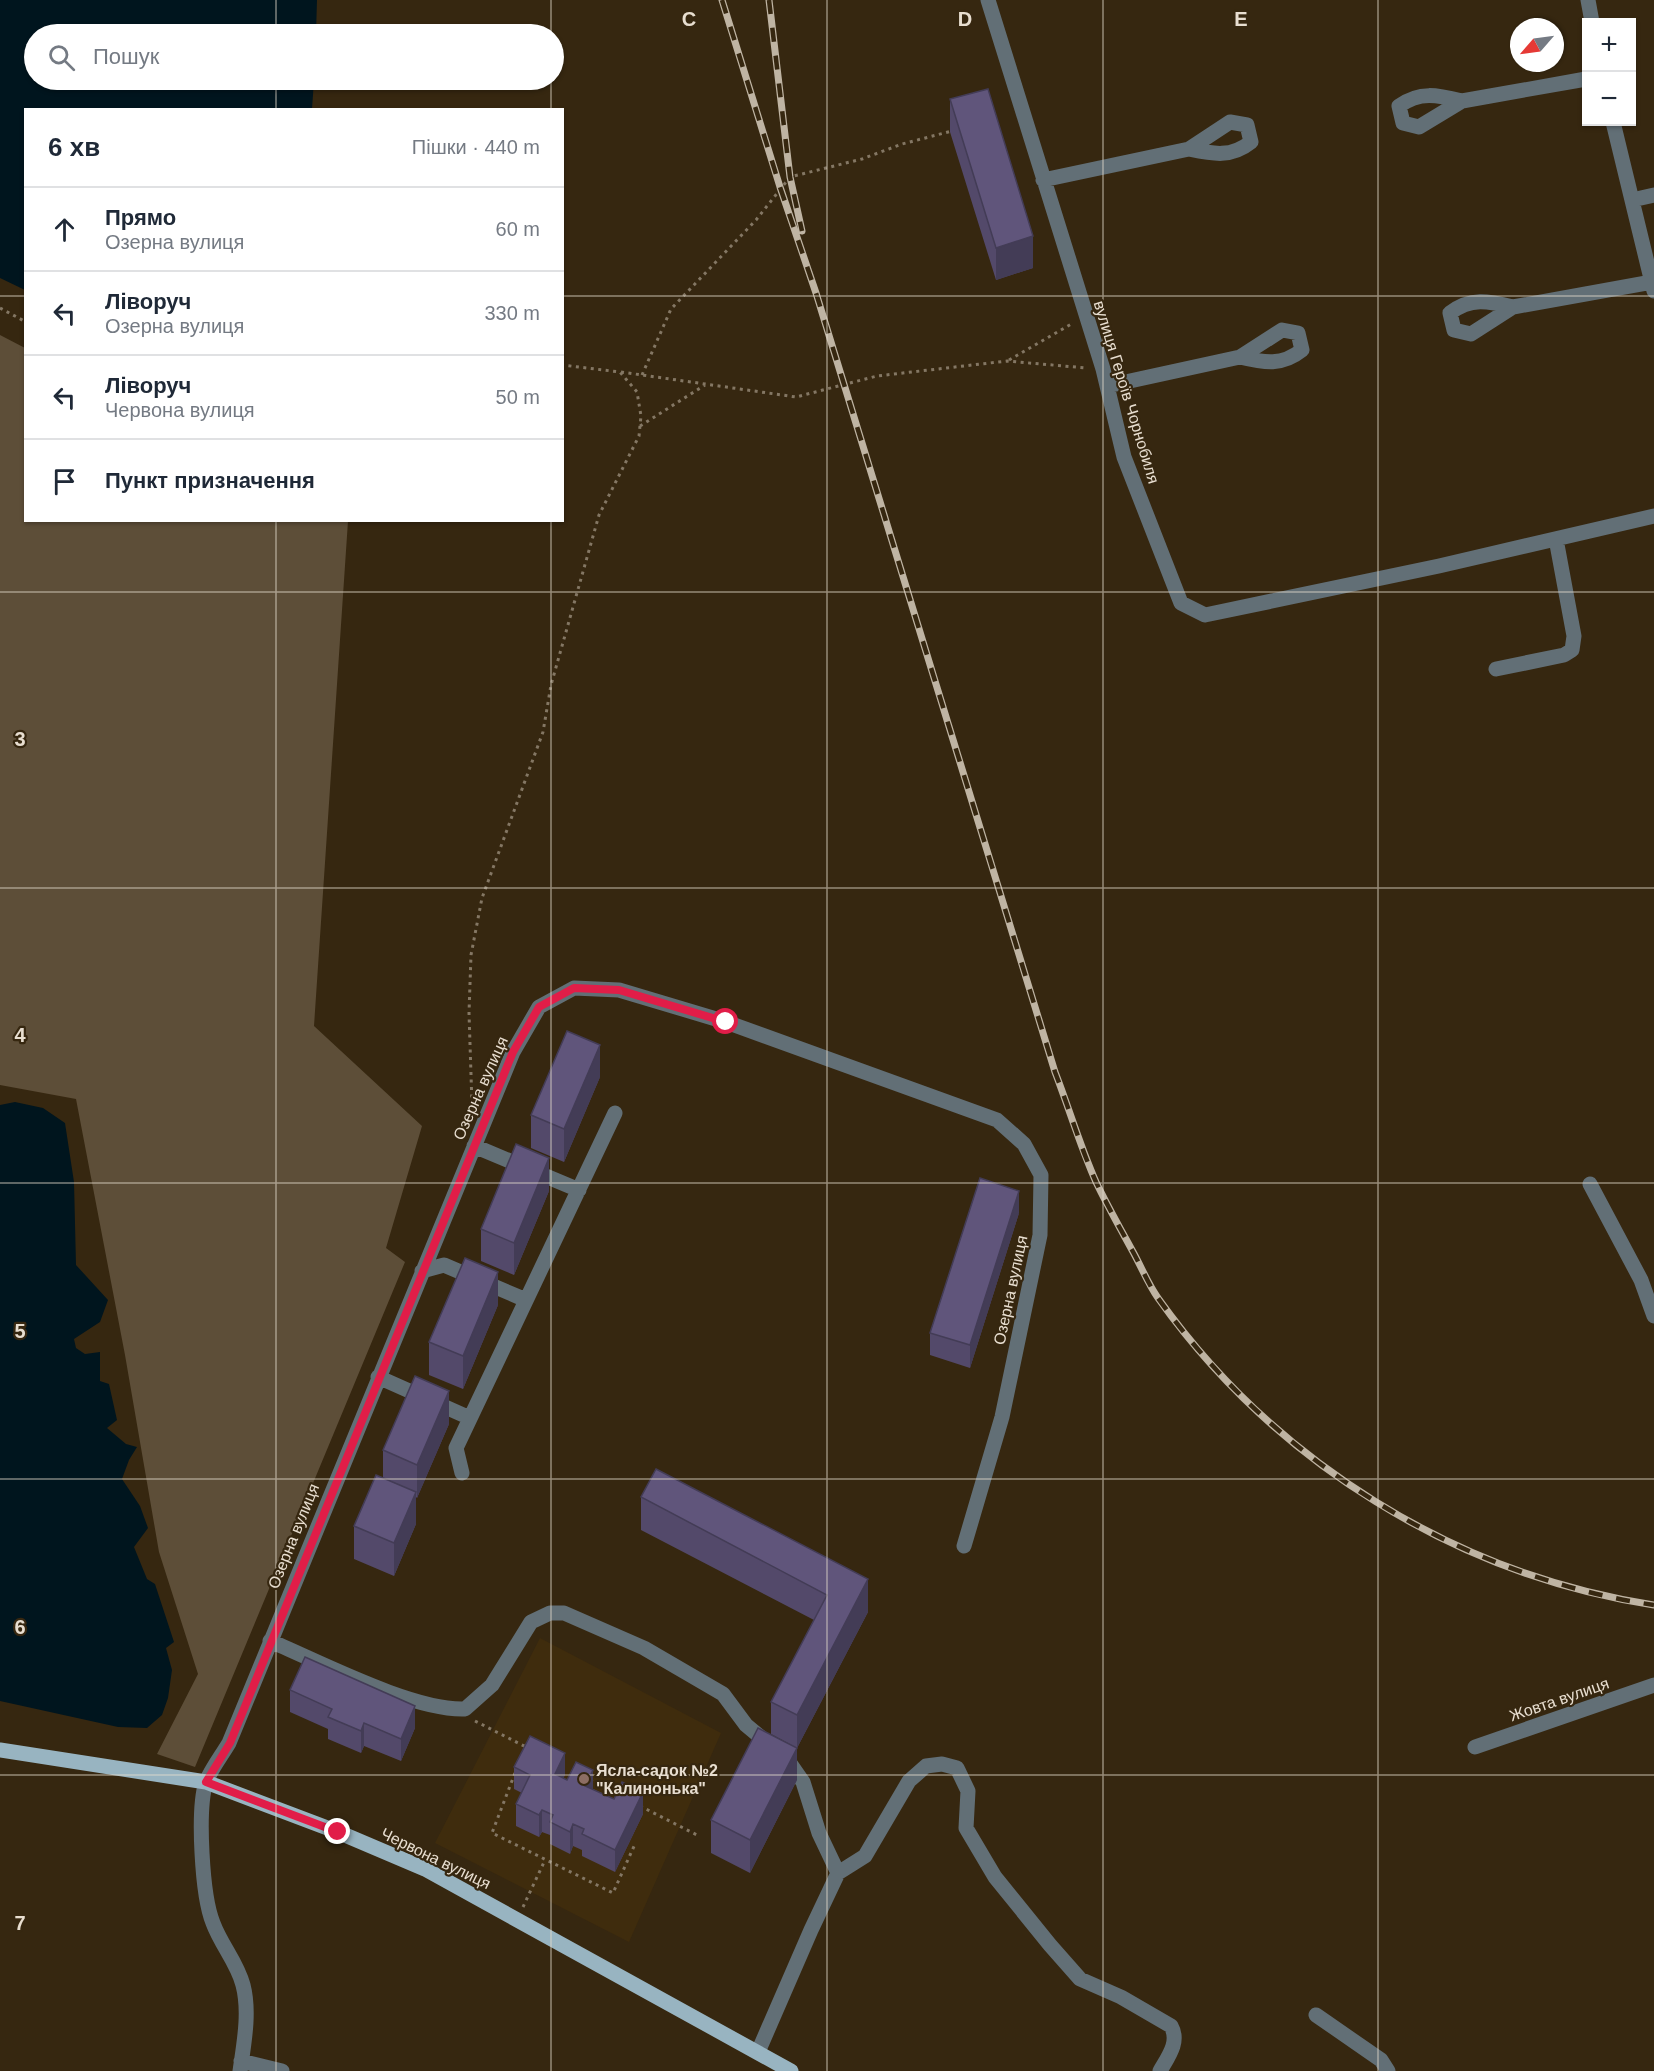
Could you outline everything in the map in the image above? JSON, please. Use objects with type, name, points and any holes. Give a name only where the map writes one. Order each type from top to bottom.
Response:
[{"type":"main road","name":"Червона вулиця","points":[[0,1750],[206,1782],[338,1832],[425,1869],[791,2071]]},
{"type":"street","name":"вулиця Героїв Чорнобиля","points":[[988,0],[1103,369],[1124,458],[1181,603],[1205,615],[1654,516]]},
{"type":"street","points":[[1588,0],[1591,18]]},
{"type":"street","points":[[1462,101],[1582,80]]},
{"type":"street","points":[[1513,307],[1653,287],[1614,126]]},
{"type":"street","points":[[1043,180],[1189,149]]},
{"type":"street","points":[[1632,200],[1654,195]]},
{"type":"street","points":[[1107,386],[1240,357]]},
{"type":"street","points":[[1496,669],[1564,655],[1572,650],[1574,636],[1556,539]]},
{"type":"street","name":"Озерна вулиця","points":[[206,1782],[230,1743],[513,1052],[539,1007],[574,988],[619,990],[726,1022],[997,1120],[1008,1127],[1024,1144],[1041,1175],[1040,1235],[1002,1417],[964,1546]]},
{"type":"street","points":[[462,1473],[456,1448],[615,1113]]},
{"type":"street","points":[[474,1146],[579,1190]]},
{"type":"street","points":[[1590,1184],[1641,1280],[1654,1316]]},
{"type":"street","points":[[422,1271],[444,1265],[526,1300]]},
{"type":"street","points":[[378,1377],[471,1418]]},
{"type":"street","points":[[270,1641],[414,1701],[452,1710],[465,1709],[492,1685],[531,1622],[550,1613],[564,1612],[644,1648],[723,1694],[746,1725],[787,1759],[803,1782],[819,1833],[838,1873]]},
{"type":"street","name":"Жовта вулиця","points":[[1475,1747],[1654,1685]]},
{"type":"street","points":[[758,2052],[810,1930],[838,1873],[865,1856],[909,1781],[926,1766],[942,1764],[957,1768],[968,1791],[966,1828],[995,1877],[1050,1945],[1080,1979],[1121,1997],[1171,2026],[1175,2033],[1172,2050],[1160,2071]]},
{"type":"street","points":[[206,1782],[201,1850],[212,1920],[222,1943],[236,1965],[243,1986],[247,2010],[241,2066],[282,2071]]},
{"type":"street","points":[[1316,2014],[1381,2060],[1388,2071]]},
{"type":"path","points":[[642,375],[671,309],[756,220],[790,177],[862,159],[902,144],[960,129]]},
{"type":"path","points":[[0,308],[24,321]]},
{"type":"path","points":[[1007,361],[1086,316]]},
{"type":"path","points":[[564,364],[796,397],[877,376],[1007,361],[1103,369]]},
{"type":"path","points":[[473,1113],[469,1001],[471,955],[482,898],[543,732],[551,685],[599,515],[639,436],[637,392],[620,372]]},
{"type":"path","points":[[640,426],[707,384]]},
{"type":"path","points":[[452,1710],[536,1752]]},
{"type":"path","points":[[521,1757],[525,1746]]},
{"type":"path","points":[[517,1768],[492,1833],[613,1893],[635,1844]]},
{"type":"path","points":[[587,1778],[628,1800]]},
{"type":"path","points":[[639,1805],[699,1836]]},
{"type":"path","points":[[522,1907],[545,1860]]},
{"type":"shaded area","points":[[0,335],[24,347],[24,522],[348,522],[314,1026],[422,1126],[386,1248],[405,1262],[195,1767],[157,1754],[198,1674],[159,1552],[125,1355],[76,1099],[0,1085]]},
{"type":"shaded area","name":"Ясла-садок №2 \"Калинонька\"","points":[[540,1638],[721,1733],[629,1942],[435,1843]]},
{"type":"water","points":[[0,0],[317,0],[316,24],[24,24],[24,90],[313,90],[312,108],[24,108],[24,290],[0,278]]},
{"type":"water","points":[[15,1102],[43,1108],[65,1123],[74,1182],[76,1265],[108,1300],[100,1322],[74,1339],[76,1348],[85,1354],[100,1352],[100,1381],[109,1384],[117,1420],[107,1428],[126,1444],[137,1447],[122,1479],[140,1506],[148,1528],[134,1547],[147,1579],[155,1584],[174,1642],[166,1648],[172,1670],[168,1698],[162,1715],[147,1728],[118,1727],[0,1701],[0,1105]]},
{"type":"building","points":[[988,89],[1033,236],[996,248],[950,99]]},
{"type":"building","points":[[567,1031],[600,1045],[564,1129],[531,1115]]},
{"type":"building","points":[[516,1144],[549,1158],[514,1243],[481,1229]]},
{"type":"building","points":[[980,1178],[1019,1191],[970,1345],[930,1333]]},
{"type":"building","points":[[465,1258],[498,1272],[463,1356],[429,1342]]},
{"type":"building","points":[[415,1376],[449,1391],[417,1465],[383,1450]]},
{"type":"building","points":[[656,1469],[868,1579],[797,1715],[771,1702],[827,1595],[641,1497]]},
{"type":"building","points":[[376,1475],[416,1492],[394,1543],[354,1526]]},
{"type":"building","points":[[305,1657],[415,1706],[401,1739],[364,1723],[361,1731],[328,1717],[332,1709],[290,1690]]},
{"type":"building","points":[[758,1728],[797,1748],[750,1840],[711,1820]]},
{"type":"building","points":[[530,1736],[565,1753],[555,1774],[567,1780],[576,1762],[593,1770],[585,1786],[614,1799],[622,1782],[643,1792],[615,1850],[582,1834],[584,1829],[573,1824],[570,1832],[550,1822],[553,1815],[542,1810],[539,1815],[516,1804],[530,1775],[514,1767]]},
{"type":"railway","points":[[722,0],[780,187],[816,293],[1055,1072],[1096,1182],[1151,1287],[1204,1357],[1257,1411],[1314,1459],[1375,1501],[1441,1538],[1509,1567],[1581,1590],[1654,1605]]},
{"type":"railway","points":[[769,0],[790,177],[802,231]]},
{"type":"place","name":"Ясла-садок №2 \"Калинонька\"","points":[[584,1779]]},
{"type":"route","points":[[338,1832],[206,1782],[230,1743],[257,1670],[513,1052],[539,1007],[574,988],[619,990],[726,1022]]}]
